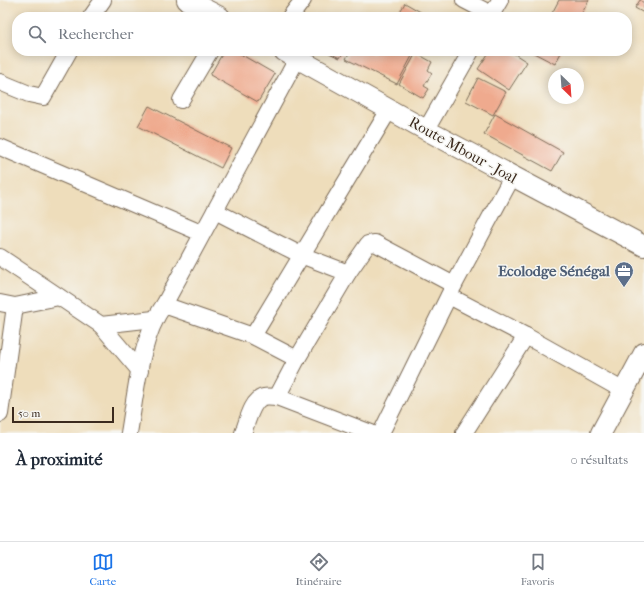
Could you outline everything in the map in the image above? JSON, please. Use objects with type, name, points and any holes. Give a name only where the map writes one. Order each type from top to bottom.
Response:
[{"type":"main road","points":[[188,0],[211,12]]},
{"type":"main road","name":"Route Mbour - Joal","points":[[292,56],[512,177],[644,246]]},
{"type":"main road","points":[[601,433],[644,353]]},
{"type":"street","points":[[95,12],[103,0]]},
{"type":"street","points":[[294,12],[303,0]]},
{"type":"street","points":[[464,0],[484,12]]},
{"type":"street","points":[[493,12],[500,0]]},
{"type":"street","points":[[0,82],[29,94],[43,97],[66,56]]},
{"type":"street","points":[[181,100],[207,56]]},
{"type":"street","points":[[129,433],[140,371],[154,319],[164,305],[201,233],[215,212],[290,56]]},
{"type":"street","points":[[426,130],[468,56]]},
{"type":"street","points":[[253,336],[390,110]]},
{"type":"street","points":[[0,147],[201,233]]},
{"type":"street","points":[[381,433],[452,290],[512,177]]},
{"type":"street","points":[[215,212],[301,255],[348,273]]},
{"type":"street","points":[[277,397],[297,359],[348,273],[368,244],[375,243],[526,336],[624,391]]},
{"type":"street","points":[[0,257],[101,325],[140,371]]},
{"type":"street","points":[[0,414],[8,304],[60,297]]},
{"type":"street","points":[[164,305],[253,336],[297,359]]},
{"type":"street","points":[[101,325],[154,319]]},
{"type":"street","points":[[464,433],[526,336]]},
{"type":"street","points":[[243,433],[257,401],[263,397],[277,397],[371,433]]},
{"type":"building","points":[[559,0],[589,0],[583,12],[553,12]]},
{"type":"building","points":[[640,0],[644,3],[644,13],[635,8]]},
{"type":"building","points":[[405,3],[421,12],[400,12]]},
{"type":"building","points":[[221,56],[244,56],[275,74],[258,102],[210,75]]},
{"type":"building","points":[[348,56],[412,56],[397,84],[346,59]]},
{"type":"building","points":[[414,56],[421,56],[432,62],[428,70],[432,73],[424,86],[429,89],[423,98],[399,84]]},
{"type":"building","points":[[487,56],[518,56],[527,62],[509,90],[478,69]]},
{"type":"building","points":[[540,56],[559,56],[555,64]]},
{"type":"building","points":[[478,78],[506,92],[493,115],[466,101]]},
{"type":"building","points":[[149,106],[231,148],[221,168],[138,126]]},
{"type":"building","points":[[495,114],[563,152],[552,171],[484,134]]},
{"type":"place","name":"Ecolodge Sénégal","points":[[624,288]]}]
